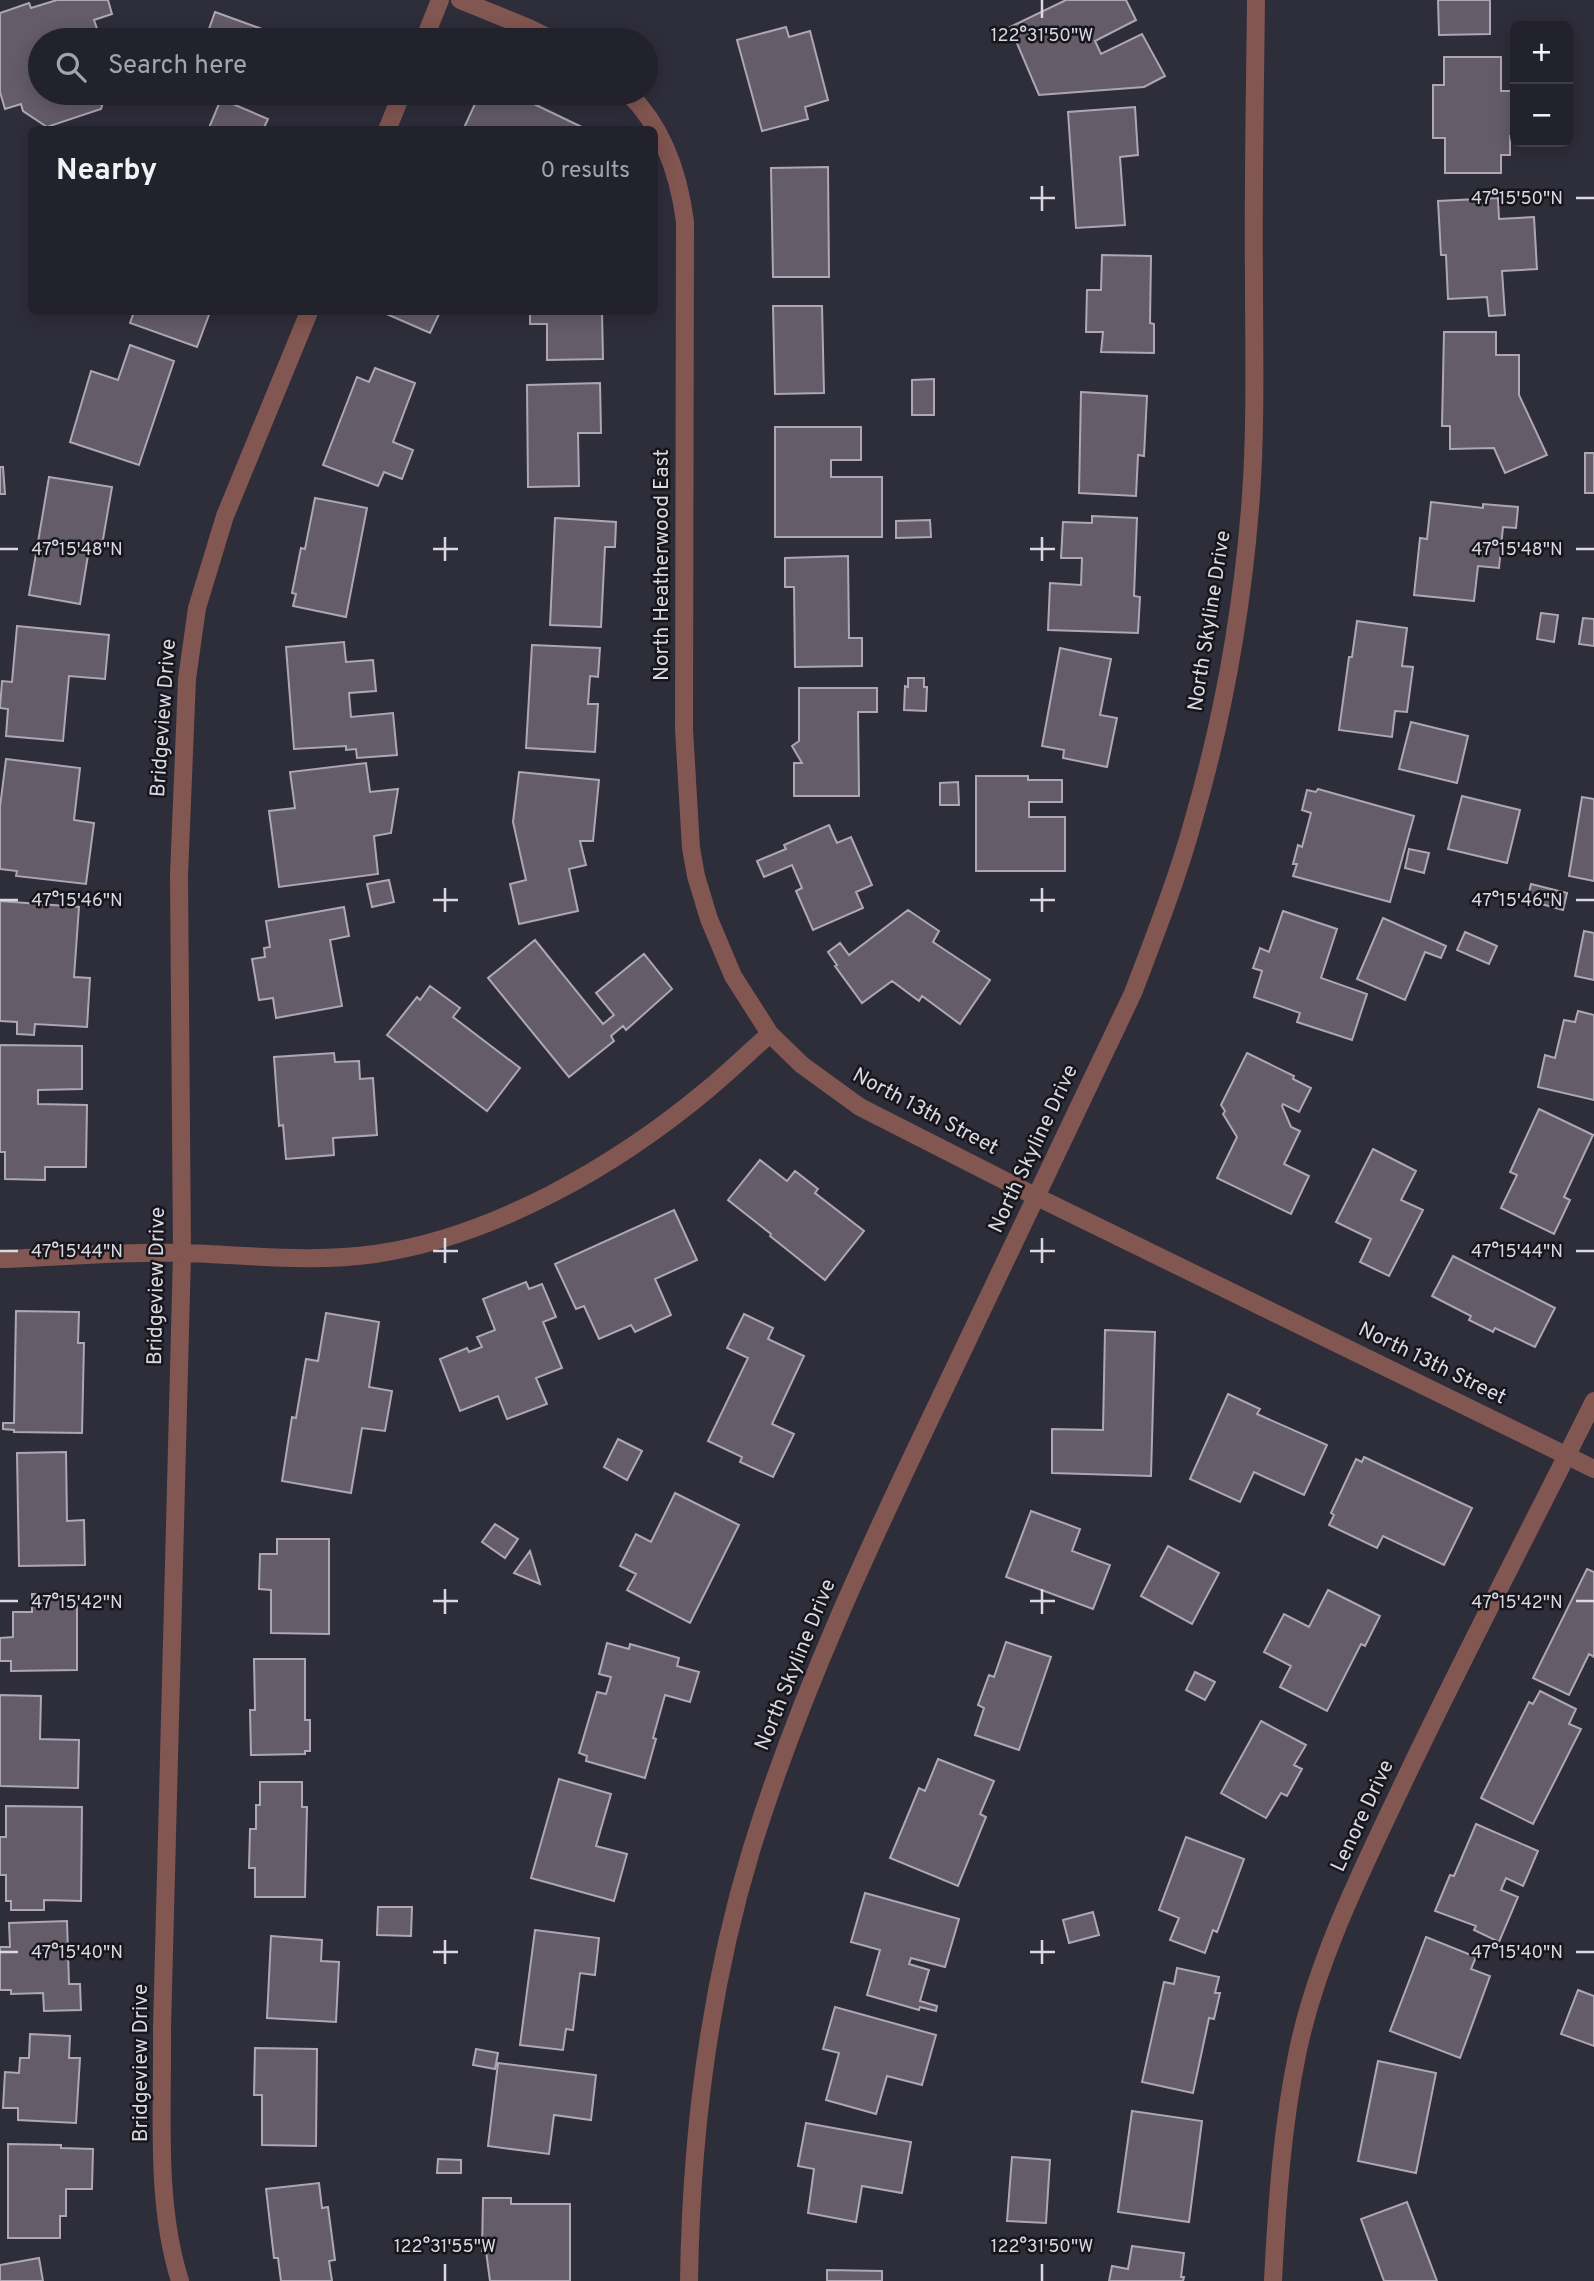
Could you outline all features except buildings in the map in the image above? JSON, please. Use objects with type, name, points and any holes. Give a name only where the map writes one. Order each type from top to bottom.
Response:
[{"type":"street","points":[[429,28],[440,0]]},
{"type":"street","points":[[460,0],[529,28]]},
{"type":"street","name":"North Skyline Drive","points":[[689,2281],[696,2140],[715,1995],[750,1854],[789,1735],[862,1563],[1133,993],[1162,917],[1194,819],[1215,736],[1229,665],[1245,548],[1256,405],[1256,0]]},
{"type":"street","points":[[389,126],[397,105]]},
{"type":"street","name":"North Heatherwood East","points":[[638,105],[653,126]]},
{"type":"street","name":"North Heatherwood East","points":[[658,135],[670,157],[682,199],[687,254],[684,729],[691,848],[709,919],[733,976],[770,1034]]},
{"type":"street","name":"Bridgeview Drive","points":[[180,2281],[166,2222],[162,2029],[182,1253],[179,875],[183,729],[191,642],[204,578],[225,516],[308,315]]},
{"type":"street","points":[[0,1259],[182,1253],[328,1258],[400,1249],[470,1231],[534,1203],[614,1159],[706,1091],[770,1034]]},
{"type":"street","name":"North 13th Street","points":[[770,1034],[802,1065],[860,1107],[1037,1197],[1594,1469]]},
{"type":"street","name":"Lenore Drive","points":[[1273,2281],[1277,2192],[1288,2104],[1298,2048],[1321,1973],[1357,1881],[1438,1708],[1594,1401]]}]
